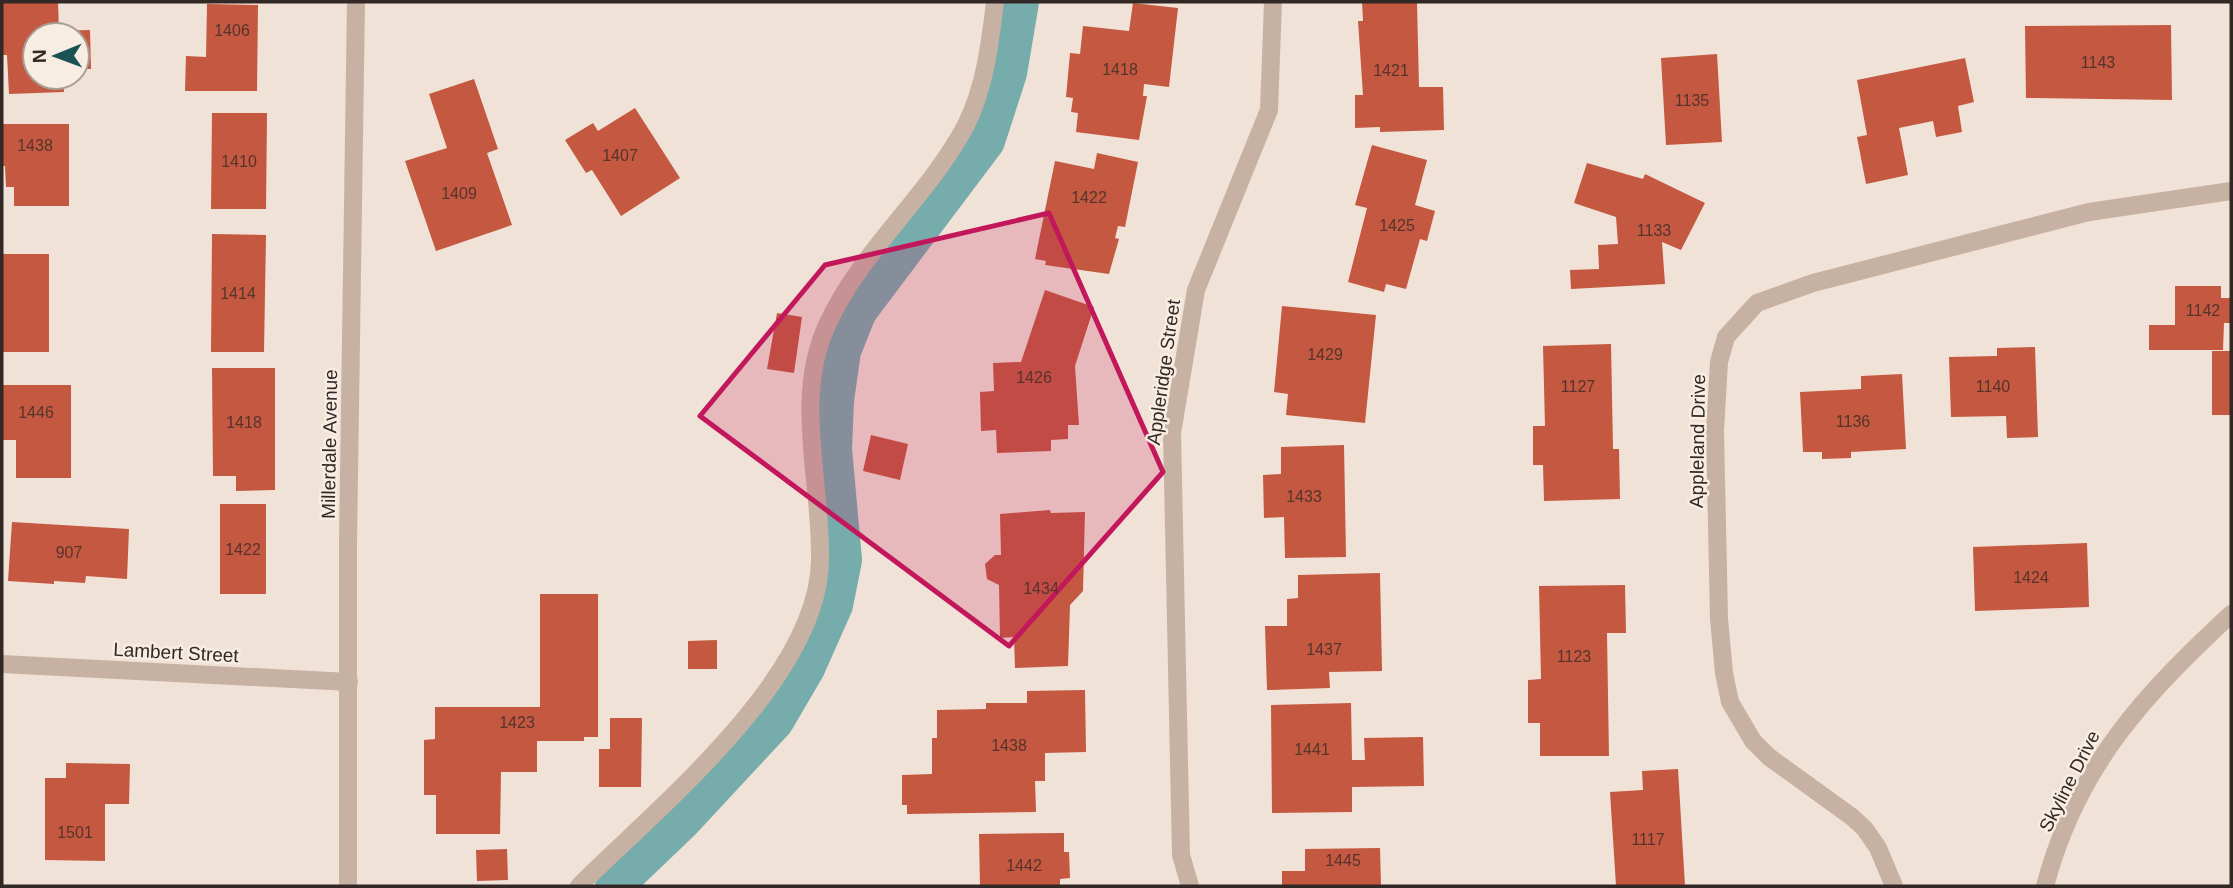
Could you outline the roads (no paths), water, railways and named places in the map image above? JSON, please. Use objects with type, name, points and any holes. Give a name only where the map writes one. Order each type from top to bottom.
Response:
[{"type":"street","name":"Millerdale Avenue","points":[[348,886],[356,2]]},
{"type":"street","points":[[579,886],[728,739],[767,691],[795,641],[817,594],[820,562],[810,438],[812,387],[821,342],[827,326],[855,278],[943,161],[966,125],[984,74],[995,2]]},
{"type":"street","name":"Appleridge Street","points":[[1190,886],[1181,855],[1172,433],[1196,290],[1269,110],[1273,2]]},
{"type":"street","name":"Appleland Drive","points":[[1895,886],[1878,848],[1865,829],[1769,757],[1740,723],[1730,702],[1724,673],[1719,619],[1715,431],[1719,362],[1726,337],[1757,303],[1813,283],[2089,212],[2231,191]]},
{"type":"street","name":"Skyline Drive","points":[[2045,886],[2069,820],[2103,752],[2143,700],[2231,614]]},
{"type":"street","name":"Lambert Street","points":[[2,664],[349,682]]},
{"type":"waterway","points":[[614,886],[681,822],[775,721],[806,668],[834,605],[843,560],[833,449],[835,400],[842,351],[858,311],[986,141],[1008,73],[1020,2]]}]
